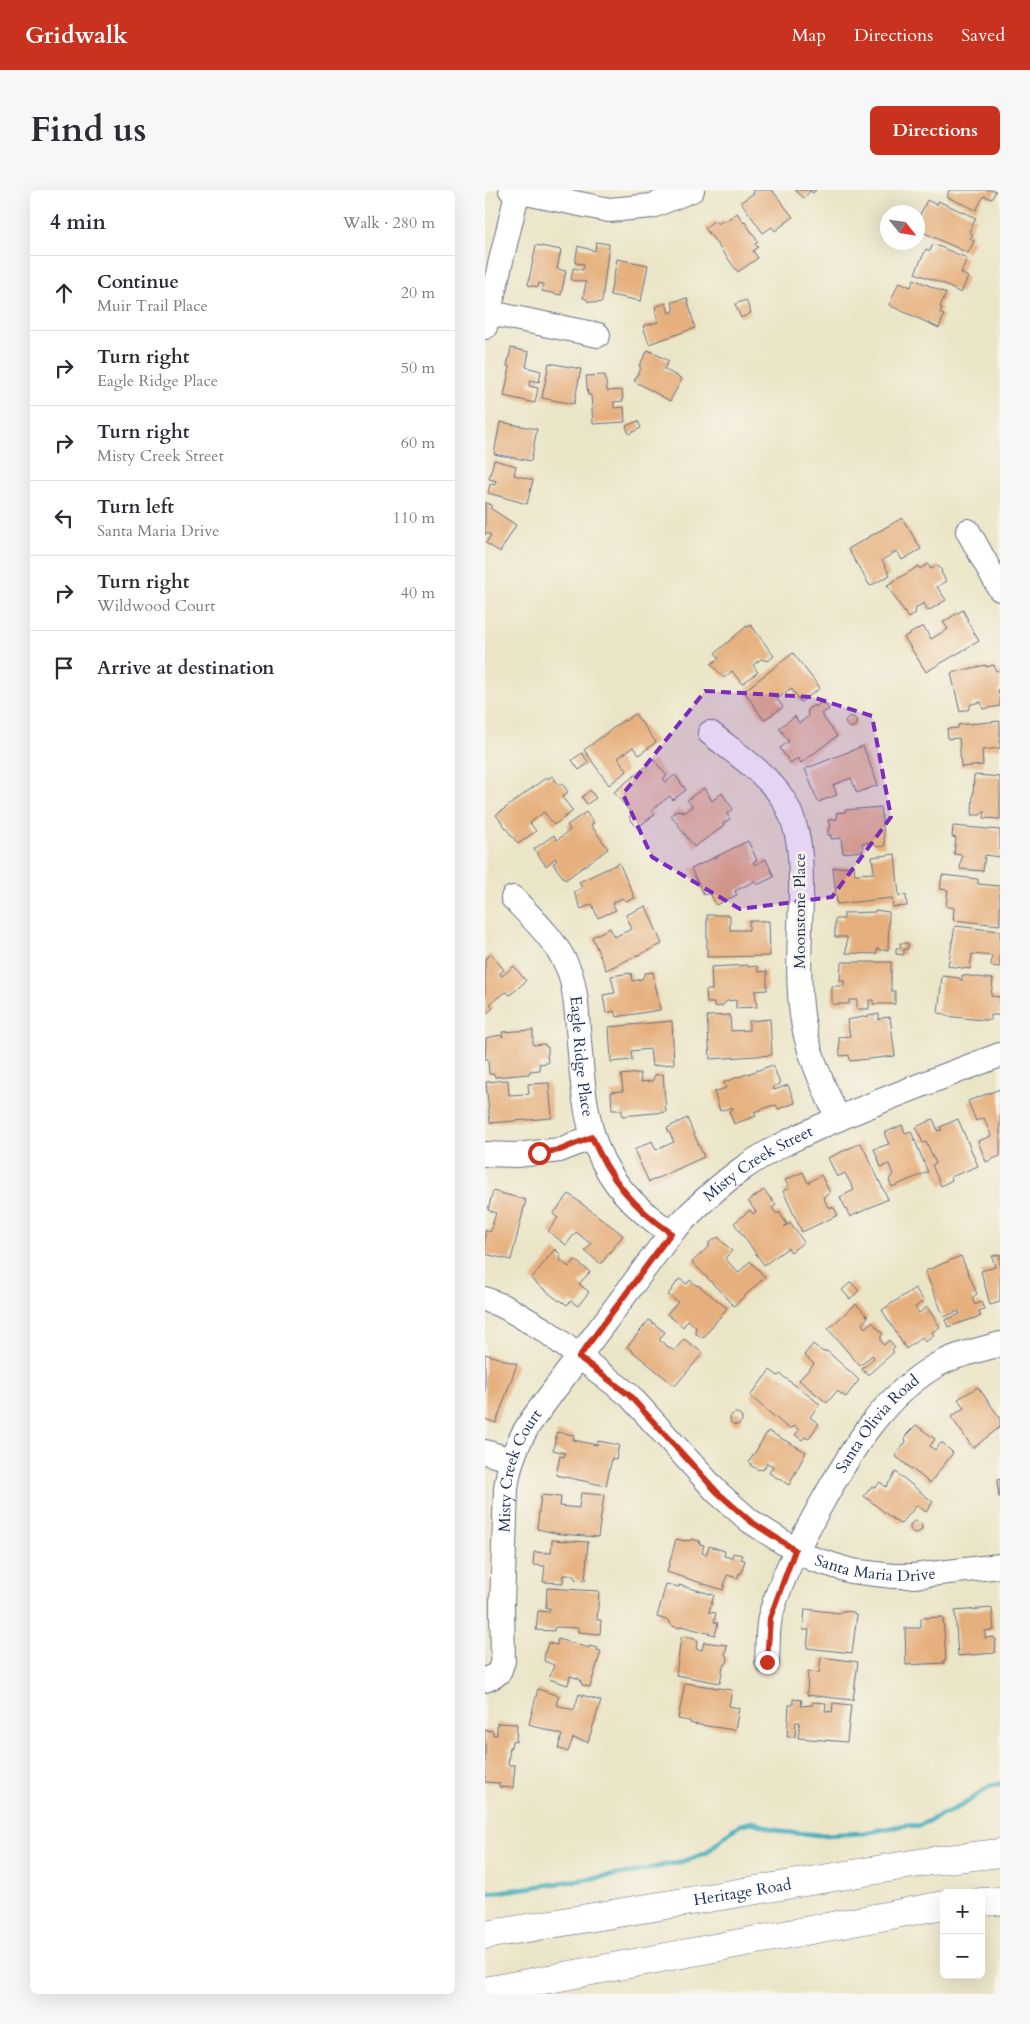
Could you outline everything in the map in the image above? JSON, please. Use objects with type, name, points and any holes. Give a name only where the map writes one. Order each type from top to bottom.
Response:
[{"type":"main road","name":"Heritage Road","points":[[485,1935],[931,1861],[1000,1853]]},
{"type":"main road","points":[[985,1902],[1000,1901]]},
{"type":"main road","points":[[485,1991],[940,1906]]},
{"type":"street","points":[[598,335],[486,317],[515,190],[609,210],[652,206],[692,190]]},
{"type":"street","points":[[968,531],[1000,589]]},
{"type":"street","name":"Moonstone Place","points":[[710,733],[767,779],[783,800],[796,827],[801,859],[800,977],[802,1016],[811,1056],[838,1119]]},
{"type":"street","name":"Eagle Ridge Place","points":[[513,898],[550,938],[564,960],[570,975],[576,1005],[584,1103],[592,1137],[607,1170],[629,1199],[642,1212],[671,1233]]},
{"type":"street","name":"Misty Creek Street","points":[[579,1357],[671,1233],[697,1206],[742,1169],[790,1140],[865,1106],[1000,1055]]},
{"type":"street","points":[[485,1154],[517,1155],[560,1150],[592,1137]]},
{"type":"street","name":"Santa Maria Drive","points":[[485,1299],[529,1319],[629,1395],[717,1492],[750,1521],[795,1550],[813,1559],[851,1571],[893,1576],[913,1576],[1000,1566]]},
{"type":"street","name":"Santa Olivia Road","points":[[767,1662],[770,1618],[795,1550],[851,1452],[881,1411],[915,1380],[937,1365],[949,1359],[1000,1344]]},
{"type":"street","name":"Misty Creek Court","points":[[485,1680],[499,1672],[503,1661],[502,1605],[506,1489],[511,1460],[524,1430],[579,1357]]},
{"type":"street","points":[[485,1452],[511,1460]]},
{"type":"highlighted area","points":[[705,691],[812,697],[872,716],[891,817],[832,897],[740,909],[652,857],[623,794]]},
{"type":"building","points":[[752,190],[772,190],[793,217],[775,231],[772,227],[763,233],[741,202],[754,193]]},
{"type":"building","points":[[795,190],[816,190],[813,193],[810,191],[804,198]]},
{"type":"building","points":[[949,190],[996,190],[992,199],[984,196],[976,210],[947,197]]},
{"type":"building","points":[[927,200],[937,205],[938,201],[976,218],[969,232],[973,234],[970,239],[974,241],[968,253],[925,233],[925,205]]},
{"type":"building","points":[[737,213],[758,242],[755,244],[758,247],[753,251],[758,258],[738,272],[705,228],[715,220],[718,224]]},
{"type":"building","points":[[596,242],[609,244],[602,302],[597,303],[583,298],[586,282],[571,280],[573,268],[583,270],[584,264],[575,263],[578,246],[595,251]]},
{"type":"building","points":[[933,244],[967,258],[961,273],[968,277],[961,293],[947,285],[915,273],[926,249],[930,251]]},
{"type":"building","points":[[536,245],[561,250],[557,269],[566,271],[561,295],[542,291],[543,284],[539,283],[538,287],[528,285]]},
{"type":"building","points":[[617,259],[648,265],[641,301],[610,295]]},
{"type":"building","points":[[914,279],[946,293],[940,307],[942,308],[940,313],[944,315],[939,328],[889,305],[899,282],[911,287]]},
{"type":"building","points":[[687,298],[695,328],[649,344],[643,326],[658,322],[655,307],[666,303],[669,313],[674,311],[672,302]]},
{"type":"building","points":[[746,300],[751,313],[741,318],[735,304]]},
{"type":"building","points":[[511,348],[529,352],[526,367],[541,371],[539,382],[530,380],[529,386],[538,388],[535,403],[504,396],[510,367],[507,366]]},
{"type":"building","points":[[648,350],[669,361],[664,369],[682,379],[670,401],[634,381],[641,368],[639,366]]},
{"type":"building","points":[[549,363],[581,369],[574,404],[542,398]]},
{"type":"building","points":[[605,375],[607,391],[622,390],[623,401],[614,402],[614,408],[624,407],[625,422],[593,424],[591,395],[588,395],[586,376]]},
{"type":"building","points":[[638,421],[641,428],[629,434],[626,426]]},
{"type":"building","points":[[500,422],[537,429],[531,461],[494,454]]},
{"type":"building","points":[[494,460],[516,466],[514,475],[533,480],[527,504],[488,493],[490,484],[495,485],[496,481],[489,479]]},
{"type":"building","points":[[485,502],[492,506],[490,508],[516,525],[500,552],[486,543],[491,535],[486,533],[485,535]]},
{"type":"building","points":[[902,518],[921,549],[902,560],[897,551],[882,560],[890,575],[870,586],[848,549]]},
{"type":"building","points":[[928,564],[931,569],[938,565],[942,571],[946,581],[937,587],[946,600],[928,611],[924,603],[916,608],[915,614],[908,618],[887,585],[919,566],[920,569]]},
{"type":"building","points":[[963,610],[979,641],[926,672],[904,637],[923,626],[931,639],[948,629],[943,622]]},
{"type":"building","points":[[751,625],[774,656],[768,661],[761,659],[753,665],[758,672],[742,684],[732,671],[724,678],[711,664],[719,658],[715,653],[747,626]]},
{"type":"building","points":[[793,653],[820,688],[801,702],[791,688],[777,699],[783,707],[764,720],[744,691]]},
{"type":"building","points":[[986,665],[986,667],[994,665],[996,671],[1000,670],[1000,689],[998,690],[1000,706],[983,709],[981,702],[971,704],[969,709],[960,712],[951,673]]},
{"type":"building","points":[[823,701],[829,709],[821,714],[837,736],[801,763],[798,758],[790,763],[780,748],[789,741],[779,728],[795,716],[799,723],[809,716],[807,714],[809,708],[815,705],[816,707]]},
{"type":"building","points":[[635,714],[656,742],[639,755],[633,747],[618,758],[627,771],[609,785],[584,750]]},
{"type":"building","points":[[851,716],[857,722],[851,728],[845,722]]},
{"type":"building","points":[[1000,721],[1000,748],[982,750],[983,765],[961,767],[959,738],[948,739],[947,729],[958,728],[958,725]]},
{"type":"building","points":[[863,746],[878,785],[857,793],[851,778],[833,785],[837,795],[818,802],[805,769]]},
{"type":"building","points":[[582,753],[589,763],[579,770],[572,760]]},
{"type":"building","points":[[654,760],[667,776],[663,779],[666,782],[675,775],[686,790],[673,800],[670,796],[652,810],[655,814],[637,828],[629,817],[632,814],[614,792]]},
{"type":"building","points":[[552,776],[559,785],[562,783],[568,792],[562,797],[573,811],[554,825],[544,812],[530,823],[536,831],[518,844],[496,815],[547,777],[548,779]]},
{"type":"building","points":[[974,776],[1000,777],[1000,819],[984,818],[985,811],[980,815],[972,815]]},
{"type":"building","points":[[704,788],[712,801],[722,793],[733,809],[727,814],[730,819],[723,824],[724,826],[694,847],[671,815],[678,810],[685,812],[692,806],[687,800]]},
{"type":"building","points":[[590,790],[596,798],[587,804],[582,797]]},
{"type":"building","points":[[881,807],[885,846],[877,847],[872,842],[862,843],[863,851],[843,853],[841,838],[831,839],[831,835],[828,835],[828,829],[830,828],[828,820],[837,819],[836,813],[845,812],[845,810]]},
{"type":"building","points":[[586,812],[594,823],[591,825],[608,849],[565,880],[553,864],[557,861],[556,858],[546,866],[534,849],[554,835],[557,840],[570,830],[567,825]]},
{"type":"building","points":[[953,826],[1000,830],[1000,857],[985,855],[983,871],[960,869],[962,855],[954,854],[956,838],[952,837]]},
{"type":"building","points":[[748,841],[757,860],[753,862],[755,865],[766,859],[774,877],[757,885],[755,881],[735,891],[737,895],[716,905],[710,893],[704,895],[691,869]]},
{"type":"building","points":[[895,854],[899,896],[906,895],[907,906],[893,907],[892,898],[837,904],[833,868],[854,866],[855,874],[874,873],[872,857]]},
{"type":"building","points":[[619,863],[635,898],[626,901],[622,898],[612,903],[616,910],[598,918],[592,904],[581,909],[574,892],[582,888],[579,882]]},
{"type":"building","points":[[942,875],[978,879],[978,884],[1000,886],[1000,925],[953,920],[954,908],[946,906],[948,890],[940,889]]},
{"type":"building","points":[[646,906],[662,944],[606,970],[592,937],[610,928],[614,937],[632,929],[626,915]]},
{"type":"building","points":[[875,910],[889,912],[888,950],[877,948],[877,954],[846,953],[847,937],[835,937],[835,919],[844,919],[844,913],[875,912]]},
{"type":"building","points":[[707,915],[730,915],[730,930],[749,930],[749,921],[769,921],[770,956],[707,957]]},
{"type":"building","points":[[955,926],[1000,931],[1000,967],[991,966],[992,956],[972,954],[970,969],[948,966]]},
{"type":"building","points":[[900,943],[908,943],[908,949],[904,949],[904,955],[896,954],[896,948],[901,948]]},
{"type":"building","points":[[491,954],[504,970],[500,973],[502,976],[514,966],[526,981],[510,995],[507,992],[490,1004],[493,1008],[485,1015],[485,959]]},
{"type":"building","points":[[841,962],[891,962],[891,991],[895,991],[895,1004],[873,1004],[873,1000],[869,1000],[869,1009],[857,1009],[857,1000],[849,1000],[849,1004],[832,1004],[832,986],[844,986],[844,981],[840,981]]},
{"type":"building","points":[[748,965],[748,967],[757,966],[758,972],[767,971],[767,990],[755,991],[757,1007],[736,1008],[736,1000],[727,1001],[722,1006],[714,1007],[714,1003],[707,1003],[706,990],[712,990],[711,967]]},
{"type":"building","points":[[653,972],[660,1010],[616,1017],[614,1011],[606,1013],[603,995],[615,993],[611,976],[631,973],[632,981],[642,979],[645,973]]},
{"type":"building","points":[[962,975],[993,979],[991,996],[1000,997],[1000,1015],[991,1015],[991,1020],[982,1020],[945,1016],[945,1014],[938,1013],[942,976],[959,978],[962,981]]},
{"type":"building","points":[[879,1014],[879,1020],[890,1017],[895,1056],[850,1061],[849,1055],[840,1056],[839,1037],[850,1036],[847,1020]]},
{"type":"building","points":[[730,1015],[731,1031],[749,1030],[749,1021],[770,1019],[772,1055],[710,1059],[707,1016]]},
{"type":"building","points":[[672,1021],[674,1064],[652,1066],[650,1049],[631,1051],[632,1060],[611,1062],[609,1027]]},
{"type":"building","points":[[533,1030],[533,1045],[545,1044],[548,1047],[548,1063],[539,1064],[540,1070],[530,1071],[529,1074],[495,1077],[494,1074],[489,1074],[488,1059],[485,1059],[486,1038],[500,1035],[503,1037],[502,1032]]},
{"type":"building","points":[[773,1065],[780,1084],[773,1087],[774,1090],[788,1085],[795,1103],[778,1109],[776,1105],[771,1106],[754,1112],[756,1116],[734,1124],[729,1111],[733,1109],[732,1107],[720,1111],[714,1092],[726,1088],[724,1082]]},
{"type":"building","points":[[640,1073],[641,1082],[652,1081],[655,1075],[663,1074],[666,1112],[622,1116],[622,1110],[612,1110],[611,1092],[623,1091],[621,1075]]},
{"type":"building","points":[[508,1080],[509,1095],[529,1094],[528,1084],[549,1083],[552,1118],[490,1123],[486,1082]]},
{"type":"building","points":[[1000,1089],[1000,1156],[986,1162],[978,1141],[991,1136],[984,1118],[976,1121],[968,1101]]},
{"type":"building","points":[[687,1118],[704,1157],[649,1182],[634,1150],[652,1141],[656,1150],[674,1142],[667,1128]]},
{"type":"building","points":[[933,1119],[938,1131],[942,1130],[940,1127],[958,1119],[978,1166],[951,1177],[952,1180],[941,1186],[932,1165],[936,1163],[926,1142],[923,1143],[916,1127]]},
{"type":"building","points":[[902,1125],[905,1133],[911,1131],[928,1172],[892,1187],[889,1180],[893,1174],[889,1164],[881,1167],[874,1149],[889,1144],[884,1133]]},
{"type":"building","points":[[861,1143],[888,1199],[850,1217],[840,1197],[854,1190],[845,1173],[837,1177],[828,1158]]},
{"type":"building","points":[[803,1172],[808,1183],[821,1175],[830,1193],[823,1197],[828,1207],[834,1208],[838,1215],[802,1232],[783,1191],[789,1188],[785,1180]]},
{"type":"building","points":[[764,1190],[776,1205],[772,1208],[777,1214],[779,1212],[787,1224],[784,1227],[790,1223],[804,1242],[791,1252],[788,1248],[764,1265],[734,1223],[750,1210],[753,1214],[756,1212],[748,1201]]},
{"type":"building","points":[[493,1191],[526,1200],[511,1260],[485,1254],[485,1230],[490,1232],[496,1213],[488,1210]]},
{"type":"building","points":[[569,1194],[623,1235],[601,1264],[585,1251],[591,1244],[576,1232],[566,1245],[548,1231],[558,1218],[553,1214]]},
{"type":"building","points":[[718,1237],[732,1251],[725,1258],[738,1273],[750,1261],[765,1277],[734,1306],[692,1262],[710,1245],[708,1243]]},
{"type":"building","points":[[555,1249],[561,1255],[560,1260],[569,1267],[575,1260],[590,1272],[579,1284],[589,1292],[578,1306],[571,1301],[567,1305],[559,1301],[531,1279]]},
{"type":"building","points":[[1000,1254],[1000,1302],[990,1305],[981,1271],[995,1267],[992,1256]]},
{"type":"building","points":[[961,1256],[977,1294],[972,1298],[975,1305],[981,1302],[984,1309],[979,1311],[981,1316],[948,1327],[945,1320],[960,1314],[959,1311],[944,1317],[925,1271]]},
{"type":"building","points":[[679,1279],[687,1284],[690,1280],[727,1308],[703,1338],[695,1333],[696,1327],[688,1320],[683,1327],[667,1314],[678,1302],[668,1295]]},
{"type":"building","points":[[851,1282],[859,1291],[850,1299],[842,1290]]},
{"type":"building","points":[[915,1288],[924,1301],[915,1307],[919,1313],[927,1307],[940,1327],[932,1332],[934,1336],[925,1342],[922,1337],[906,1349],[882,1310]]},
{"type":"building","points":[[856,1304],[868,1317],[862,1324],[865,1328],[872,1322],[883,1334],[881,1341],[884,1345],[889,1340],[895,1347],[892,1350],[894,1352],[868,1375],[862,1369],[874,1358],[872,1355],[860,1366],[828,1329]]},
{"type":"building","points":[[649,1320],[665,1332],[659,1340],[674,1351],[684,1339],[703,1353],[675,1386],[627,1347]]},
{"type":"building","points":[[813,1344],[823,1352],[827,1351],[859,1380],[846,1397],[837,1391],[827,1403],[799,1380],[814,1364],[804,1355]]},
{"type":"building","points":[[485,1354],[517,1364],[496,1423],[485,1419]]},
{"type":"building","points":[[770,1370],[778,1376],[780,1374],[820,1404],[810,1417],[819,1424],[808,1439],[805,1437],[802,1440],[795,1435],[799,1430],[794,1426],[789,1429],[750,1396]]},
{"type":"building","points":[[978,1387],[1000,1418],[1000,1427],[973,1448],[951,1417],[964,1408],[958,1399]]},
{"type":"building","points":[[734,1413],[738,1413],[742,1419],[738,1425],[734,1425],[730,1421],[730,1417]]},
{"type":"building","points":[[916,1425],[935,1439],[930,1446],[935,1450],[943,1443],[953,1453],[930,1483],[895,1456],[906,1442],[907,1434]]},
{"type":"building","points":[[768,1431],[806,1452],[789,1485],[769,1473],[773,1466],[767,1463],[763,1470],[759,1470],[750,1465],[749,1462]]},
{"type":"building","points":[[557,1432],[574,1435],[573,1440],[597,1445],[598,1441],[619,1445],[616,1459],[612,1458],[606,1486],[556,1475],[560,1456],[564,1457],[565,1453],[553,1450]]},
{"type":"building","points":[[896,1472],[933,1502],[926,1512],[917,1505],[901,1524],[864,1496],[872,1486],[875,1488],[880,1482],[886,1487]]},
{"type":"building","points":[[1000,1479],[1000,1497],[999,1497],[997,1480]]},
{"type":"building","points":[[581,1493],[604,1495],[598,1537],[560,1534],[537,1529],[541,1495],[561,1497],[560,1506],[579,1508]]},
{"type":"building","points":[[914,1521],[918,1521],[922,1527],[918,1533],[914,1533],[910,1529],[910,1525]]},
{"type":"building","points":[[676,1539],[700,1541],[699,1544],[704,1545],[702,1553],[706,1555],[709,1546],[725,1551],[724,1556],[732,1558],[733,1553],[742,1555],[741,1559],[745,1560],[741,1574],[739,1573],[738,1578],[727,1575],[723,1590],[667,1572]]},
{"type":"building","points":[[552,1540],[588,1542],[585,1581],[576,1580],[573,1575],[563,1575],[563,1583],[543,1582],[545,1566],[533,1565],[534,1552],[551,1553]]},
{"type":"building","points":[[666,1584],[679,1587],[679,1585],[714,1595],[709,1612],[716,1613],[714,1622],[718,1623],[715,1635],[681,1626],[680,1628],[672,1626],[669,1621],[657,1617]]},
{"type":"building","points":[[547,1588],[599,1591],[597,1620],[601,1620],[600,1634],[578,1632],[578,1628],[555,1627],[554,1631],[536,1630],[538,1611],[549,1612],[550,1608],[546,1608]]},
{"type":"building","points":[[992,1608],[994,1630],[985,1631],[985,1638],[994,1637],[996,1640],[995,1653],[958,1656],[955,1611]]},
{"type":"building","points":[[805,1609],[839,1613],[842,1611],[854,1612],[857,1615],[852,1653],[807,1648],[809,1630],[803,1630]]},
{"type":"building","points":[[943,1617],[946,1660],[944,1660],[944,1663],[906,1665],[905,1628],[921,1628],[921,1618]]},
{"type":"building","points":[[684,1636],[698,1640],[696,1649],[702,1650],[704,1642],[727,1645],[725,1655],[728,1658],[727,1663],[723,1666],[720,1683],[676,1675],[681,1638]]},
{"type":"building","points":[[558,1639],[589,1648],[589,1646],[598,1648],[597,1650],[601,1651],[590,1687],[582,1685],[580,1679],[570,1676],[568,1685],[549,1679],[554,1665],[544,1661],[545,1652],[548,1643],[557,1645]]},
{"type":"building","points":[[821,1657],[858,1662],[853,1700],[807,1695],[808,1672],[819,1673]]},
{"type":"building","points":[[685,1683],[732,1690],[729,1706],[739,1708],[735,1730],[693,1724],[690,1721],[678,1719]]},
{"type":"building","points":[[538,1689],[559,1696],[556,1705],[574,1710],[579,1694],[601,1701],[588,1742],[573,1738],[568,1752],[558,1748],[562,1735],[529,1724]]},
{"type":"building","points":[[793,1699],[802,1700],[801,1706],[812,1705],[813,1702],[826,1703],[825,1711],[832,1712],[833,1703],[851,1705],[847,1742],[798,1738],[800,1722],[796,1722],[795,1737],[787,1737],[789,1705],[793,1705]]},
{"type":"building","points":[[497,1723],[517,1724],[516,1742],[512,1741],[510,1746],[508,1765],[515,1765],[513,1788],[499,1787],[499,1783],[485,1782],[485,1730],[493,1731],[493,1735],[497,1735]]},
{"type":"waterway","points":[[485,1894],[635,1872],[688,1860],[706,1853],[740,1825],[752,1822],[783,1832],[821,1835],[864,1833],[906,1825],[918,1826],[963,1805],[990,1786],[1000,1784]]},
{"type":"route","points":[[539,1153],[560,1150],[592,1137],[607,1170],[617,1185],[642,1212],[671,1233],[579,1357],[629,1395],[717,1492],[750,1521],[795,1550],[770,1618],[767,1662]]}]
